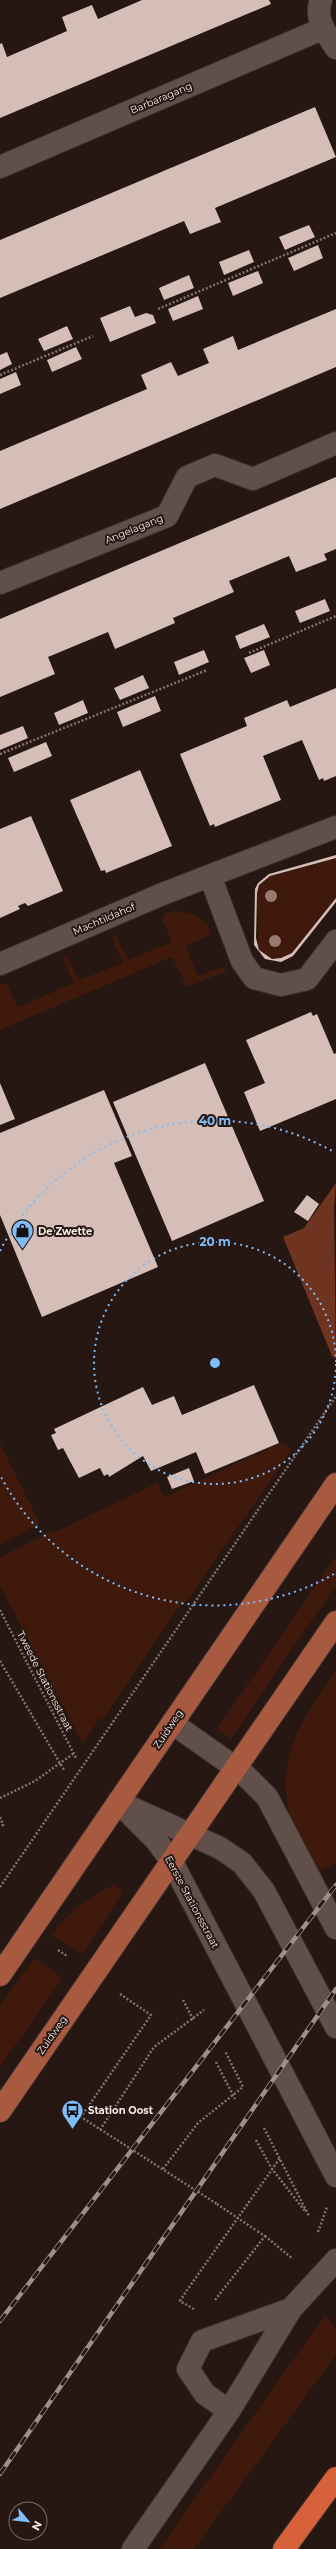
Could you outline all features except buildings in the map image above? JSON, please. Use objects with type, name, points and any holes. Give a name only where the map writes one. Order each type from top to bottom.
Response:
[{"type":"highway","points":[[284,2549],[336,2478]]},
{"type":"main road","name":"Zuidweg","points":[[0,1975],[336,1484]]},
{"type":"main road","name":"Zuidweg","points":[[0,2111],[336,1622]]},
{"type":"street","points":[[321,0],[318,7],[322,28],[336,48]]},
{"type":"street","name":"Barbaragang","points":[[0,167],[322,28]]},
{"type":"street","name":"Angelagang","points":[[0,582],[167,516],[187,477],[215,465],[253,479],[336,443]]},
{"type":"street","name":"Machtildahof","points":[[0,964],[210,876],[336,828]]},
{"type":"street","points":[[210,876],[242,961],[254,978],[281,985],[307,979],[336,941]]},
{"type":"street","points":[[172,1723],[236,1768],[267,1797],[336,1928]]},
{"type":"street","points":[[118,1802],[232,1855],[251,1872],[267,1897],[336,2027]]},
{"type":"street","name":"Eerste Stationsstraat","points":[[118,1802],[156,1840],[172,1862],[336,2176]]},
{"type":"street","points":[[133,2549],[229,2411],[291,2309],[336,2260]]},
{"type":"street","points":[[229,2411],[205,2394],[188,2369],[202,2341],[291,2309]]},
{"type":"path","points":[[158,309],[336,233]]},
{"type":"path","points":[[0,375],[93,336]]},
{"type":"path","points":[[249,653],[336,616]]},
{"type":"path","points":[[0,754],[206,670]]},
{"type":"path","points":[[0,1886],[336,1396]]},
{"type":"path","name":"Tweede Stationsstraat","points":[[0,1610],[76,1758]]},
{"type":"path","points":[[0,1661],[64,1770]]},
{"type":"path","points":[[0,1798],[35,1781],[73,1754]]},
{"type":"path","points":[[0,1817],[3,1825],[0,1826]]},
{"type":"path","points":[[30,1931],[151,2015],[81,2117],[265,2236],[297,2263]]},
{"type":"path","points":[[183,2000],[194,2021]]},
{"type":"path","points":[[100,2130],[154,2047],[204,2010]]},
{"type":"path","points":[[163,2169],[198,2123],[232,2094],[243,2087],[225,2051]]},
{"type":"path","points":[[216,2062],[234,2099]]},
{"type":"path","points":[[256,2140],[272,2169],[309,2216],[264,2128]]},
{"type":"path","points":[[198,2311],[180,2301],[280,2158]]},
{"type":"path","points":[[315,2240],[327,2206],[332,2203]]},
{"type":"path","points":[[213,2303],[265,2236]]},
{"type":"shaded area","points":[[336,858],[336,898],[292,953],[277,959],[268,958],[258,948],[257,893],[259,885],[270,876]]},
{"type":"shaded area","points":[[175,911],[186,912],[199,918],[210,930],[208,936],[186,946],[198,976],[221,967],[228,971],[187,987],[172,957],[0,1030],[0,983],[8,985],[18,1007],[74,983],[63,959],[66,955],[79,980],[123,963],[112,939],[115,934],[128,960],[172,942],[162,919],[164,914]]},
{"type":"shaded area","points":[[336,1183],[334,1208],[336,1359],[332,1356],[283,1237],[304,1228]]},
{"type":"shaded area","points":[[0,1443],[40,1524],[0,1545]]},
{"type":"shaded area","points":[[280,1443],[292,1449],[190,1597],[177,1610],[103,1719],[100,1718],[83,1744],[0,1586],[0,1557],[53,1530],[55,1532],[157,1483],[164,1497]]},
{"type":"shaded area","points":[[336,1556],[336,1585],[231,1739],[217,1729]]},
{"type":"shaded area","points":[[336,1671],[336,1863],[322,1870],[318,1875],[298,1839],[292,1824],[286,1794],[286,1774],[289,1756],[303,1722]]},
{"type":"shaded area","points":[[115,1884],[123,1892],[82,1954],[51,1935],[80,1905]]},
{"type":"shaded area","points":[[34,1958],[63,1978],[0,2067],[0,2006]]},
{"type":"shaded area","points":[[325,2315],[336,2329],[336,2355],[194,2549],[159,2549]]},
{"type":"railway","points":[[0,2321],[336,1885]]},
{"type":"railway","points":[[0,2474],[336,1989]]},
{"type":"place","name":"De Zwette","points":[[23,1250]]},
{"type":"place","name":"Station Oost","points":[[72,2130]]}]
